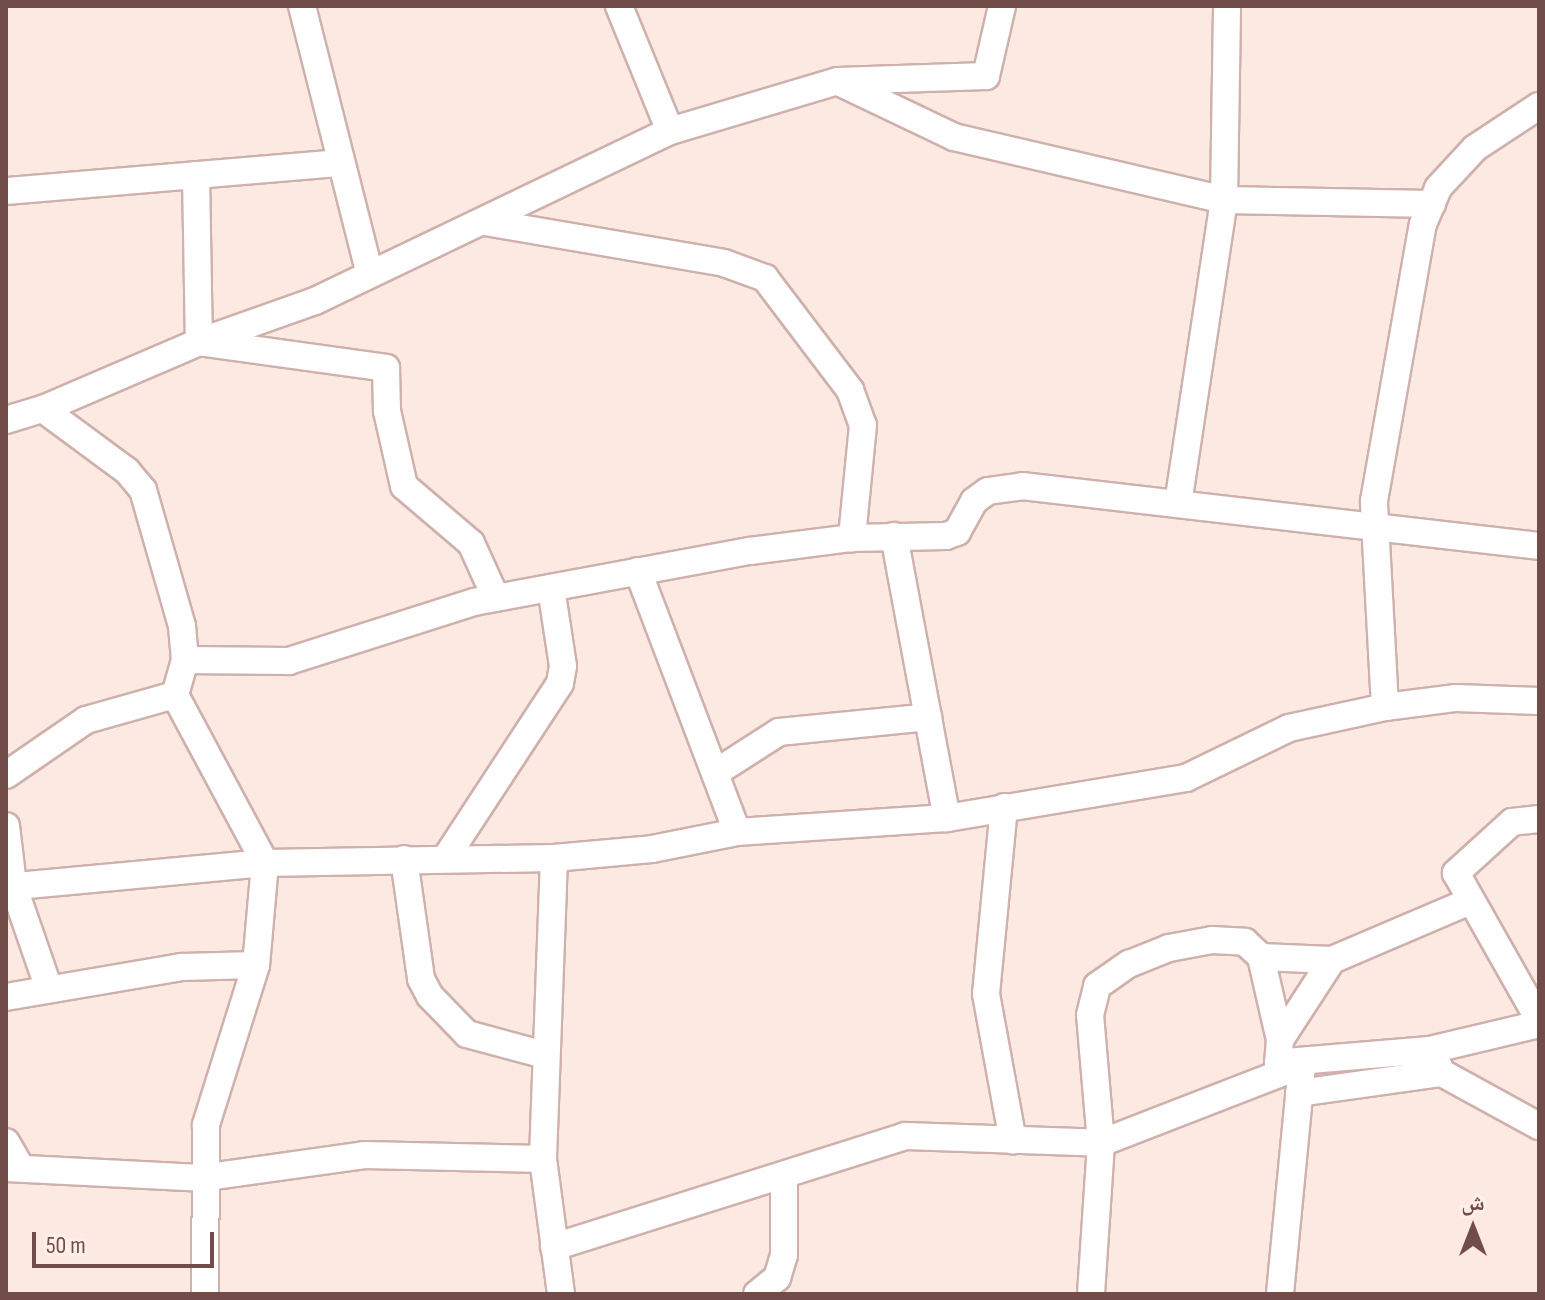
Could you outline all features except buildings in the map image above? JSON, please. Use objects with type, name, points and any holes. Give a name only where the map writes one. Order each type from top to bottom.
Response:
[{"type":"street","points":[[302,6],[337,163],[370,274]]},
{"type":"street","points":[[619,6],[670,131]]},
{"type":"street","points":[[6,420],[43,409],[199,342],[315,301],[670,131],[838,81],[986,76],[1002,6]]},
{"type":"street","points":[[1178,504],[1224,200],[1227,6]]},
{"type":"street","points":[[838,81],[954,137],[1224,200],[1432,204]]},
{"type":"street","points":[[1385,707],[1373,527],[1423,224],[1438,188],[1475,148],[1539,106]]},
{"type":"street","points":[[6,191],[337,163]]},
{"type":"street","points":[[196,175],[199,342]]},
{"type":"street","points":[[485,222],[724,263],[765,278],[850,390],[863,425],[852,538]]},
{"type":"street","points":[[199,342],[386,368],[387,411],[404,486],[471,543],[496,598]]},
{"type":"street","points":[[43,409],[127,471],[143,490],[182,626],[185,660],[175,695],[265,863],[256,965],[213,1096],[201,1178],[205,1294]]},
{"type":"street","points":[[185,660],[289,661],[496,598],[638,571],[852,538],[957,532],[974,501],[988,491],[1022,486],[1539,546]]},
{"type":"street","points":[[894,536],[947,818]]},
{"type":"street","points":[[638,571],[737,832]]},
{"type":"street","points":[[445,859],[560,683],[563,666],[551,588]]},
{"type":"street","points":[[6,775],[86,720],[175,695]]},
{"type":"street","points":[[10,886],[265,863],[554,858],[652,849],[737,832],[947,818],[1186,778],[1289,728],[1385,707],[1456,698],[1539,701]]},
{"type":"street","points":[[715,773],[779,732],[928,717]]},
{"type":"street","points":[[1004,807],[986,994],[1013,1141]]},
{"type":"street","points":[[1299,1093],[1436,1062],[1539,1022],[1456,873],[1512,822],[1539,819]]},
{"type":"street","points":[[6,826],[10,886],[49,989]]},
{"type":"street","points":[[554,858],[543,1159],[561,1294]]},
{"type":"street","points":[[404,859],[421,979],[430,996],[467,1034],[545,1055]]},
{"type":"street","points":[[1261,957],[1332,960],[1470,901]]},
{"type":"street","points":[[1091,1294],[1101,1143],[1090,1015],[1097,986],[1129,964],[1169,948],[1232,939],[1245,942],[1261,957],[1299,1093],[1280,1294]]},
{"type":"street","points":[[1287,1056],[1332,960]]},
{"type":"street","points":[[6,997],[182,967],[256,965]]},
{"type":"street","points":[[554,1247],[784,1178],[905,1136],[1101,1143],[1287,1056],[1436,1062],[1539,1126]]},
{"type":"street","points":[[6,1142],[14,1168],[201,1178],[364,1155],[543,1159]]},
{"type":"street","points":[[757,1294],[777,1278],[784,1255],[784,1178]]}]
